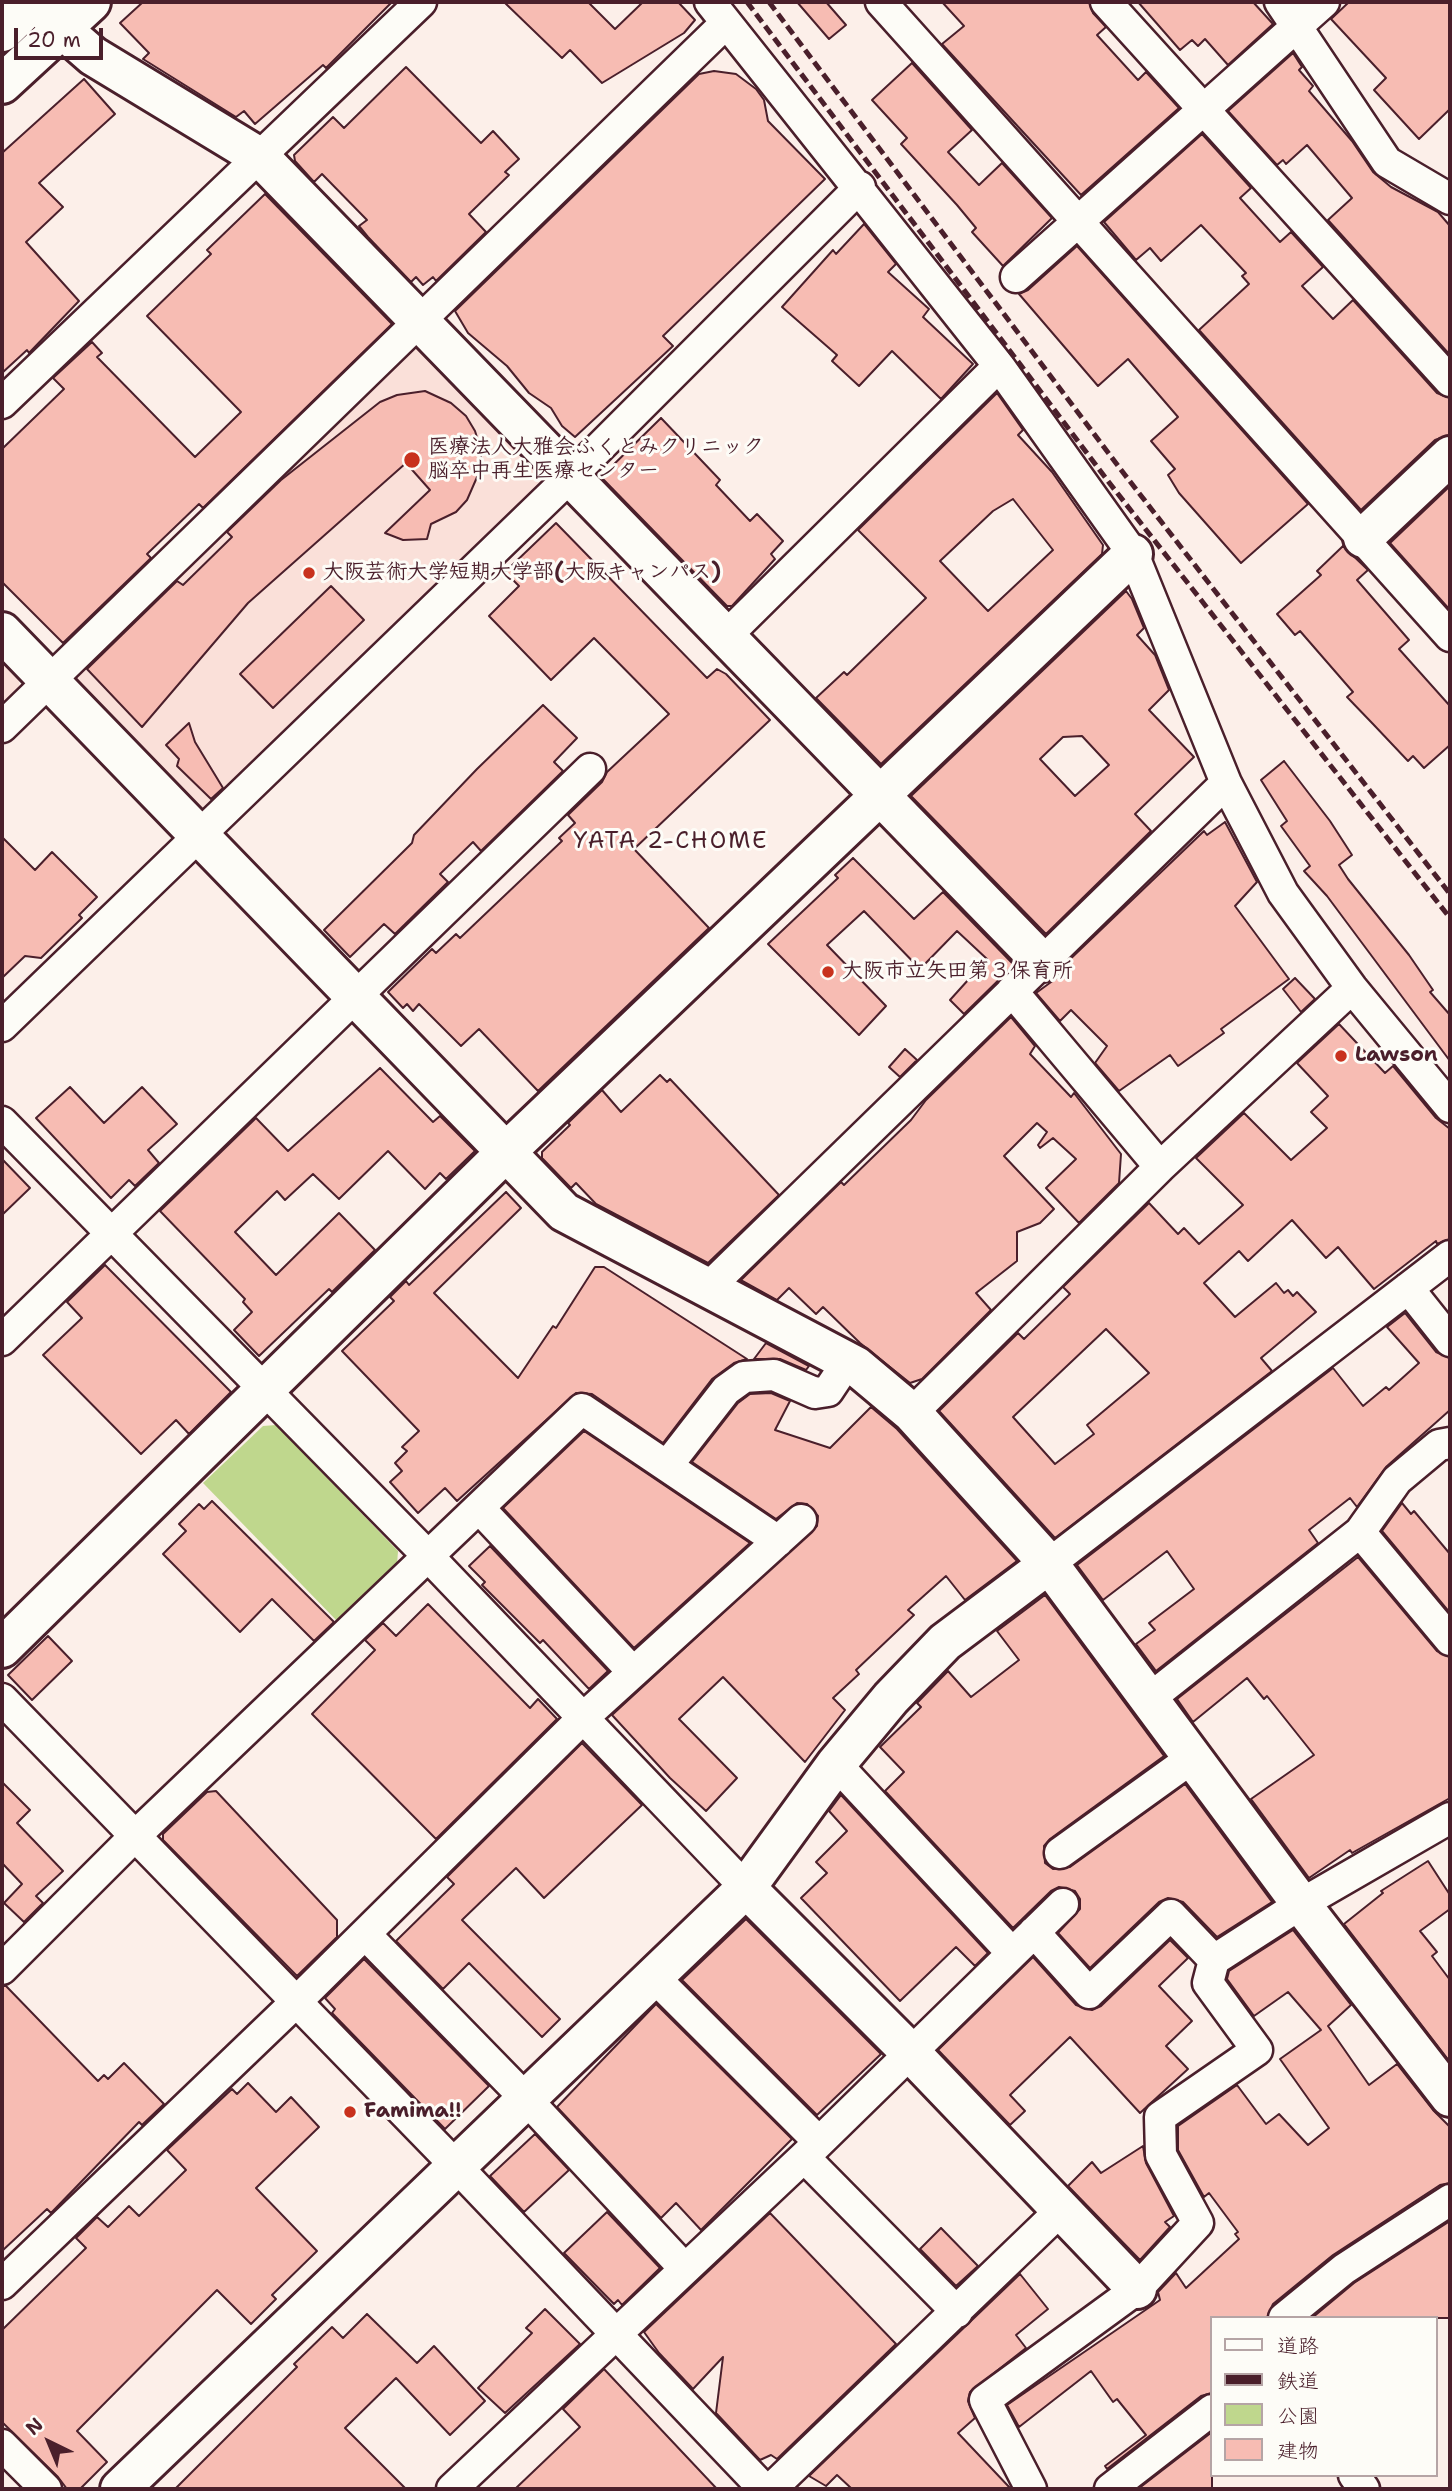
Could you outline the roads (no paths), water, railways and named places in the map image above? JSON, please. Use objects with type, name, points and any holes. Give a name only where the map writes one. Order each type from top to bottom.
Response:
[{"type":"main road","points":[[2,32],[44,11],[91,2]]},
{"type":"main road","points":[[2,84],[44,11]]},
{"type":"main road","points":[[44,11],[93,56],[261,158],[1042,962]]},
{"type":"main road","points":[[1363,538],[1450,456]]},
{"type":"main road","points":[[2,1648],[506,1152],[1133,554]]},
{"type":"main road","points":[[2,632],[564,1212],[848,1361],[912,1413],[1049,1564],[1301,1904],[1449,2094]]},
{"type":"main road","points":[[120,2489],[746,1888],[836,1764],[891,1698],[945,1642],[1049,1564]]},
{"type":"main road","points":[[746,1888],[910,2052],[1137,2289]]},
{"type":"street","points":[[2,403],[421,2]]},
{"type":"street","points":[[881,2],[1450,636]]},
{"type":"street","points":[[1106,2],[1450,382]]},
{"type":"street","points":[[1280,2],[1387,162],[1444,186]]},
{"type":"street","points":[[1016,277],[1324,2]]},
{"type":"street","points":[[2,727],[420,322],[718,12],[860,187],[999,366],[1133,554],[1226,783],[1283,893],[1352,988],[1450,1107]]},
{"type":"street","points":[[2,1026],[570,477],[860,187]]},
{"type":"street","points":[[724,637],[999,366]]},
{"type":"street","points":[[2,1340],[590,769]]},
{"type":"street","points":[[709,1287],[1226,783]]},
{"type":"street","points":[[912,1413],[1160,1167],[1352,988]]},
{"type":"street","points":[[1012,991],[1160,1167]]},
{"type":"street","points":[[2,1122],[429,1557],[746,1888]]},
{"type":"street","points":[[1049,1564],[1450,1256]]},
{"type":"street","points":[[1408,1288],[1450,1341]]},
{"type":"street","points":[[667,1466],[726,1390],[744,1377],[774,1375],[815,1393],[828,1391],[848,1361]]},
{"type":"street","points":[[2,1969],[135,1836],[582,1409],[778,1541]]},
{"type":"street","points":[[1149,1699],[1360,1532],[1397,1480],[1439,1445],[1450,1443]]},
{"type":"street","points":[[479,1507],[633,1672]]},
{"type":"street","points":[[2,2284],[296,2002],[583,1718],[801,1520]]},
{"type":"street","points":[[1360,1532],[1450,1640]]},
{"type":"street","points":[[2,1699],[457,2167],[764,2489]]},
{"type":"street","points":[[1060,1853],[1192,1758]]},
{"type":"street","points":[[836,1764],[1012,1953]]},
{"type":"street","points":[[1031,2489],[985,2400],[1137,2289],[1198,2223],[1161,2155],[1160,2117],[1257,2050],[1208,1983],[1214,1960],[1301,1904],[1450,1818]]},
{"type":"street","points":[[452,2489],[812,2150],[1063,1904]]},
{"type":"street","points":[[1034,1932],[1089,1993],[1171,1916],[1214,1960]]},
{"type":"street","points":[[365,1934],[527,2100],[685,2269]]},
{"type":"street","points":[[654,1977],[957,2312]]},
{"type":"street","points":[[1286,2316],[1344,2270],[1450,2200]]},
{"type":"street","points":[[771,2489],[1061,2210]]},
{"type":"street","points":[[1110,2489],[1210,2412]]},
{"type":"street","points":[[2,2445],[46,2489]]},
{"type":"railway","points":[[747,2],[1111,485],[1450,918]]},
{"type":"railway","points":[[769,2],[1125,475],[1450,894]]},
{"type":"place","name":"医療法人大雅会ふくとみクリニック 脳卒中再生医療センター","points":[[412,460]]},
{"type":"place","name":"大阪芸術大学短期大学部(大阪キャンパス)","points":[[309,573]]},
{"type":"place","name":"大阪市立矢田第３保育所","points":[[828,972]]},
{"type":"place","name":"Lawson","points":[[1341,1056]]},
{"type":"place","name":"Famima!!","points":[[350,2112]]},
{"type":"district","name":"YATA 2-CHOME","points":[[671,842]]}]
